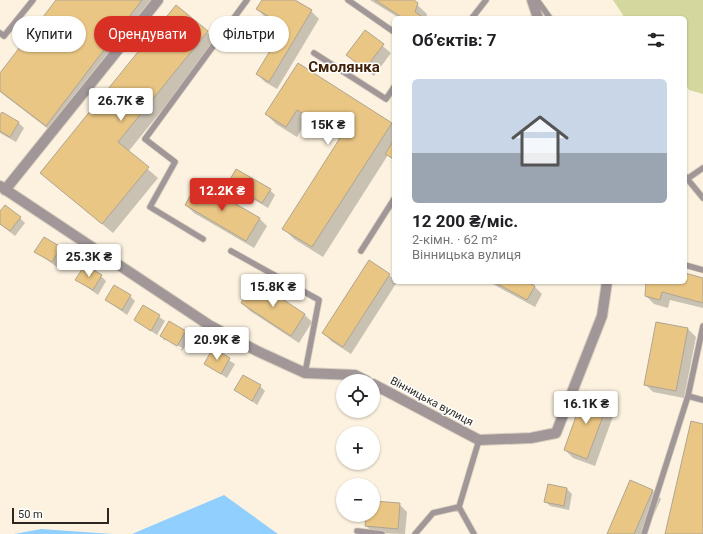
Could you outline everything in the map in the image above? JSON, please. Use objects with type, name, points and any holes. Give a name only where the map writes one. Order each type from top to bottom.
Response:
[{"type":"street","points":[[158,0],[3,188],[209,325],[257,351],[305,373],[355,374]]},
{"type":"street","points":[[532,0],[537,16]]},
{"type":"street","points":[[479,440],[531,438],[556,433],[602,316],[607,284]]},
{"type":"street","name":"Вінницька вулиця","points":[[380,388],[479,440]]},
{"type":"lane","points":[[0,33],[4,36],[33,0]]},
{"type":"lane","points":[[203,239],[150,207],[175,162],[145,138],[247,0]]},
{"type":"lane","points":[[348,0],[392,31]]},
{"type":"lane","points":[[474,16],[486,0]]},
{"type":"lane","points":[[537,0],[549,16]]},
{"type":"lane","points":[[314,54],[386,99],[392,90]]},
{"type":"lane","points":[[687,177],[703,168]]},
{"type":"lane","points":[[687,179],[703,198]]},
{"type":"lane","points":[[361,251],[392,202]]},
{"type":"lane","points":[[231,251],[319,300],[305,373]]},
{"type":"lane","points":[[687,266],[703,270]]},
{"type":"lane","points":[[644,534],[688,396],[703,326]]},
{"type":"lane","points":[[688,396],[703,400]]},
{"type":"lane","points":[[474,534],[459,507],[479,440]]},
{"type":"lane","points":[[415,534],[433,513],[459,507]]},
{"type":"lane","points":[[357,531],[382,534]]},
{"type":"green space","points":[[613,0],[703,0],[703,94],[689,90],[687,86],[687,16],[624,16]]},
{"type":"water","points":[[224,495],[278,534],[132,534]]},
{"type":"water","points":[[41,529],[113,534],[14,534]]},
{"type":"building","points":[[56,0],[142,0],[130,16],[94,16],[94,52],[102,52],[46,126],[0,91],[0,73],[16,52],[86,52],[86,16],[44,16]]},
{"type":"building","points":[[262,0],[295,0],[312,10],[289,49],[289,16],[268,16],[256,9]]},
{"type":"building","points":[[375,0],[414,0],[418,3],[415,12],[421,16],[400,16]]},
{"type":"building","points":[[176,5],[190,16],[167,16]]},
{"type":"building","points":[[201,25],[208,31],[201,40]]},
{"type":"building","points":[[365,30],[384,44],[365,69],[346,55]]},
{"type":"building","points":[[138,52],[191,52],[118,142],[149,167],[102,224],[40,173]]},
{"type":"building","points":[[269,52],[287,52],[269,82],[256,74]]},
{"type":"building","points":[[298,63],[392,123],[312,247],[282,229],[340,138],[297,110],[286,127],[265,114]]},
{"type":"building","points":[[2,112],[19,122],[10,137],[0,131],[0,115]]},
{"type":"building","points":[[392,143],[392,158],[385,154]]},
{"type":"building","points":[[236,169],[271,189],[262,203],[228,183]]},
{"type":"building","points":[[198,182],[260,218],[246,241],[185,205]]},
{"type":"building","points":[[5,205],[21,217],[10,231],[0,224],[0,211]]},
{"type":"building","points":[[44,237],[61,247],[52,262],[34,252]]},
{"type":"building","points":[[369,260],[390,274],[343,347],[322,333]]},
{"type":"building","points":[[85,265],[102,275],[93,290],[75,280]]},
{"type":"building","points":[[687,274],[703,278],[703,303],[662,292],[660,300],[645,296],[646,284],[687,284]]},
{"type":"building","points":[[255,281],[305,314],[291,336],[241,303]]},
{"type":"building","points":[[498,284],[532,284],[535,286],[527,300]]},
{"type":"building","points":[[114,285],[131,295],[122,310],[105,300]]},
{"type":"building","points":[[143,305],[160,315],[151,331],[134,320]]},
{"type":"building","points":[[169,321],[186,331],[177,346],[160,336]]},
{"type":"building","points":[[656,322],[688,328],[676,391],[644,385]]},
{"type":"building","points":[[213,348],[230,358],[221,374],[204,364]]},
{"type":"building","points":[[243,375],[261,385],[252,401],[234,390]]},
{"type":"building","points":[[585,391],[609,400],[587,459],[564,450]]},
{"type":"building","points":[[691,421],[703,424],[703,534],[665,534]]},
{"type":"building","points":[[630,480],[653,490],[634,534],[607,534]]},
{"type":"building","points":[[548,484],[567,488],[564,506],[544,502]]},
{"type":"building","points":[[380,502],[400,503],[398,529],[365,526],[365,522],[380,522]]},
{"type":"district","name":"Смолянка","points":[[344,67]]}]
